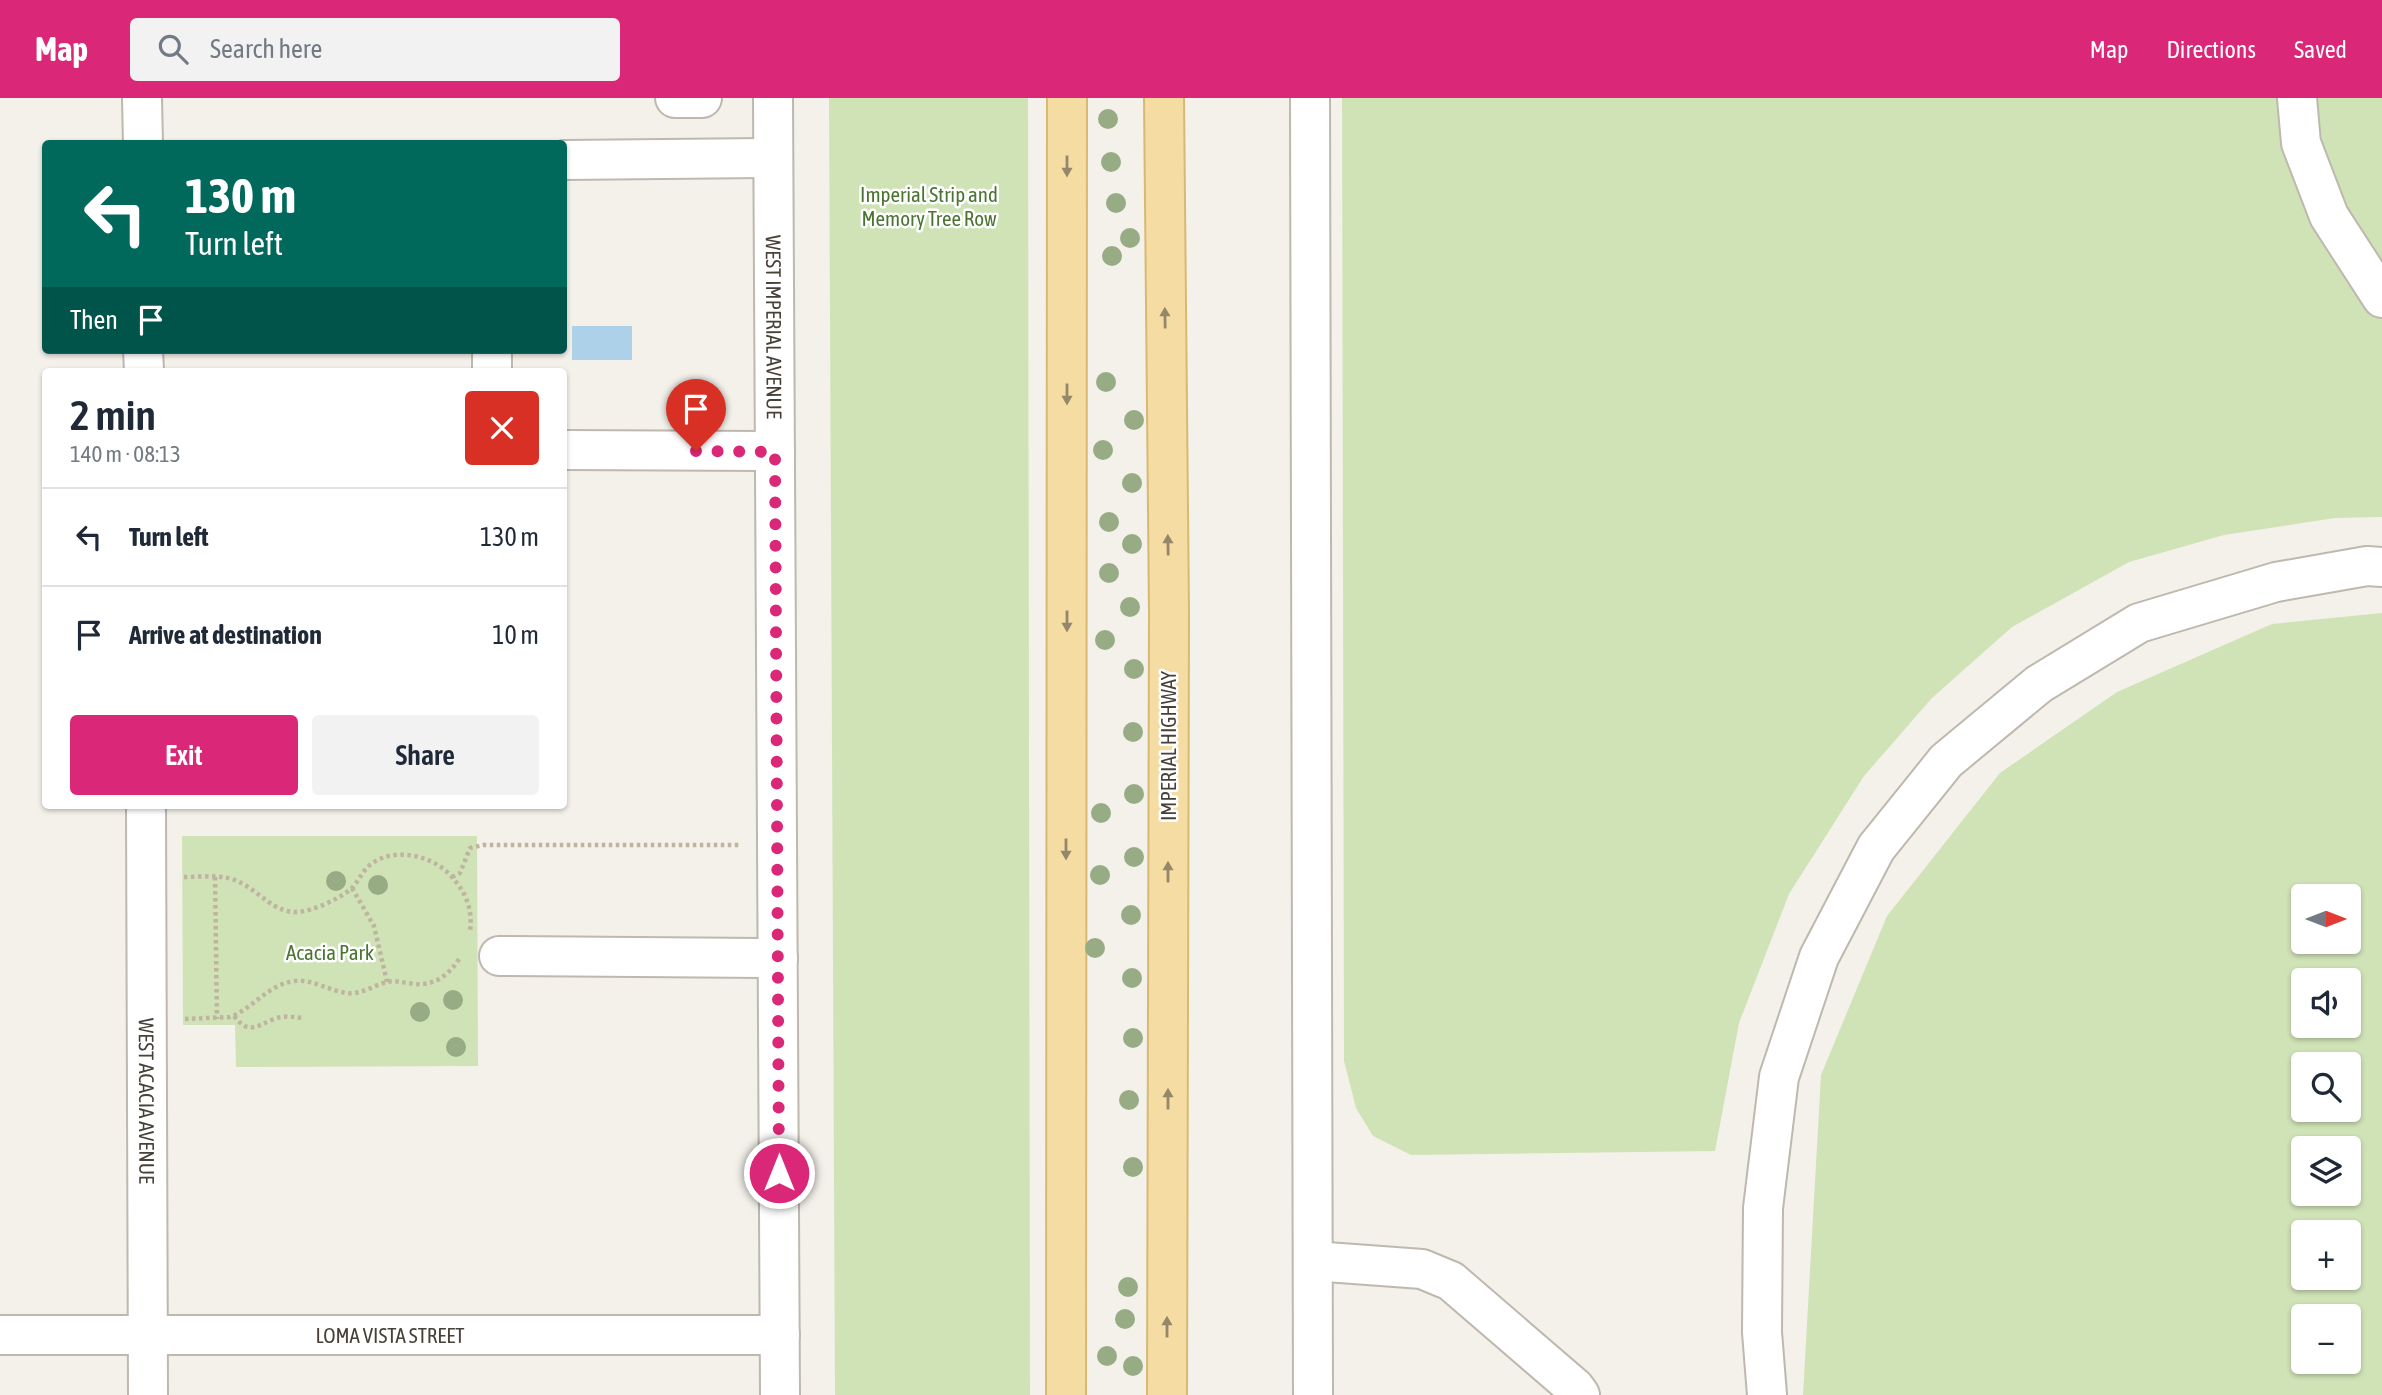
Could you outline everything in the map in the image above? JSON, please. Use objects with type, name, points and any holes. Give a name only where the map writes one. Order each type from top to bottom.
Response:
[{"type":"main road","points":[[1066,1395],[1067,98]]},
{"type":"main road","points":[[1139,98],[1139,113],[1163,145]]},
{"type":"main road","name":"IMPERIAL HIGHWAY","points":[[1164,98],[1169,613],[1167,1395]]},
{"type":"street","points":[[142,98],[142,140]]},
{"type":"street","points":[[675,98],[702,98]]},
{"type":"street","name":"WEST IMPERIAL AVENUE","points":[[774,98],[780,1395]]},
{"type":"street","points":[[1310,98],[1313,1395]]},
{"type":"street","points":[[2297,98],[2301,143],[2329,216],[2382,298]]},
{"type":"street","points":[[567,160],[774,158]]},
{"type":"street","points":[[567,450],[775,452]]},
{"type":"street","points":[[1767,1395],[1762,1332],[1763,1208],[1779,1077],[1819,957],[1876,848],[1946,761],[2039,684],[2139,623],[2276,582],[2367,566],[2382,567]]},
{"type":"street","name":"WEST ACACIA AVENUE","points":[[146,809],[148,1395]]},
{"type":"street","points":[[477,948],[778,958]]},
{"type":"street","points":[[1313,1261],[1422,1269],[1451,1281],[1580,1395]]},
{"type":"street","name":"LOMA VISTA STREET","points":[[0,1335],[780,1335]]},
{"type":"path","points":[[452,877],[460,873],[470,848],[483,845],[714,845]]},
{"type":"path","points":[[180,876],[236,880],[274,905],[291,911],[305,911],[352,888],[369,866],[378,860],[414,855],[430,860],[458,882],[468,900],[477,948],[435,982],[427,984],[387,982],[351,994],[297,981],[284,983],[265,993],[234,1016],[181,1019]]},
{"type":"path","points":[[215,877],[217,1019]]},
{"type":"path","points":[[352,888],[374,926],[387,982]]},
{"type":"path","points":[[234,1016],[245,1025],[255,1027],[261,1027],[281,1017],[303,1018]]},
{"type":"green space","name":"Imperial Strip and Memory Tree Row","points":[[829,98],[1028,98],[1030,1395],[835,1395]]},
{"type":"green space","points":[[1342,98],[2382,98],[2382,517],[2335,518],[2224,535],[2129,562],[2012,627],[1932,698],[1864,776],[1789,894],[1739,1023],[1715,1151],[1411,1155],[1373,1136],[1356,1108],[1344,1061]]},
{"type":"green space","points":[[2382,613],[2382,1395],[1803,1395],[1821,1075],[1887,916],[2000,773],[2117,692],[2272,624]]},
{"type":"green space","name":"Acacia Park","points":[[182,836],[477,836],[478,1066],[236,1067],[235,1025],[183,1025]]},
{"type":"water","points":[[572,326],[632,326],[632,360],[572,360]]},
{"type":"route","points":[[696,451],[775,452],[779,1173]]}]
